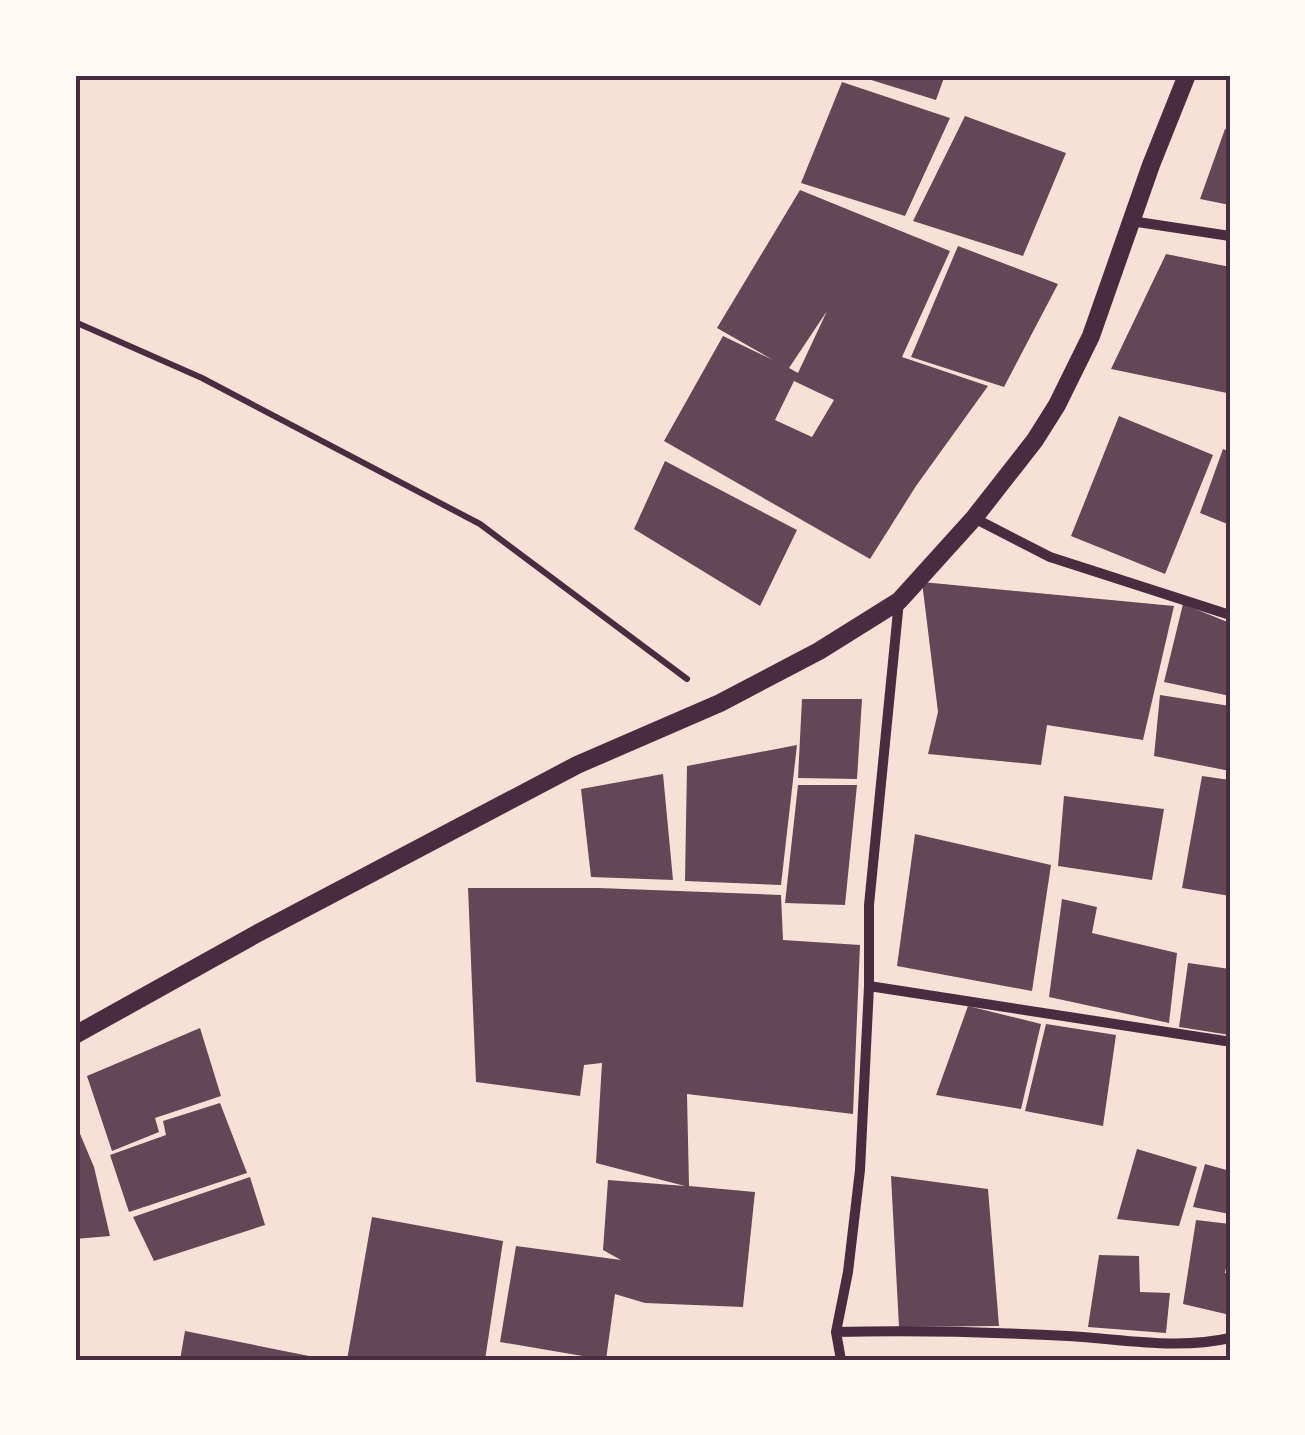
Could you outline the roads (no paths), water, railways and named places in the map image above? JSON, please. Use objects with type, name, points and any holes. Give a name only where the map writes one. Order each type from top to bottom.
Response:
[{"type":"street","points":[[75,1035],[576,764],[720,703],[818,651],[899,600],[974,518],[1035,440],[1056,405],[1091,336],[1188,75]]},
{"type":"street","points":[[1131,221],[1230,236]]},
{"type":"street","points":[[974,518],[1050,557],[1230,615]]},
{"type":"street","points":[[841,1360],[836,1332],[848,1272],[860,1170],[869,905],[899,600]]},
{"type":"street","points":[[869,986],[1225,1041]]},
{"type":"street","points":[[836,1332],[1069,1336],[1196,1346],[1230,1338]]}]
